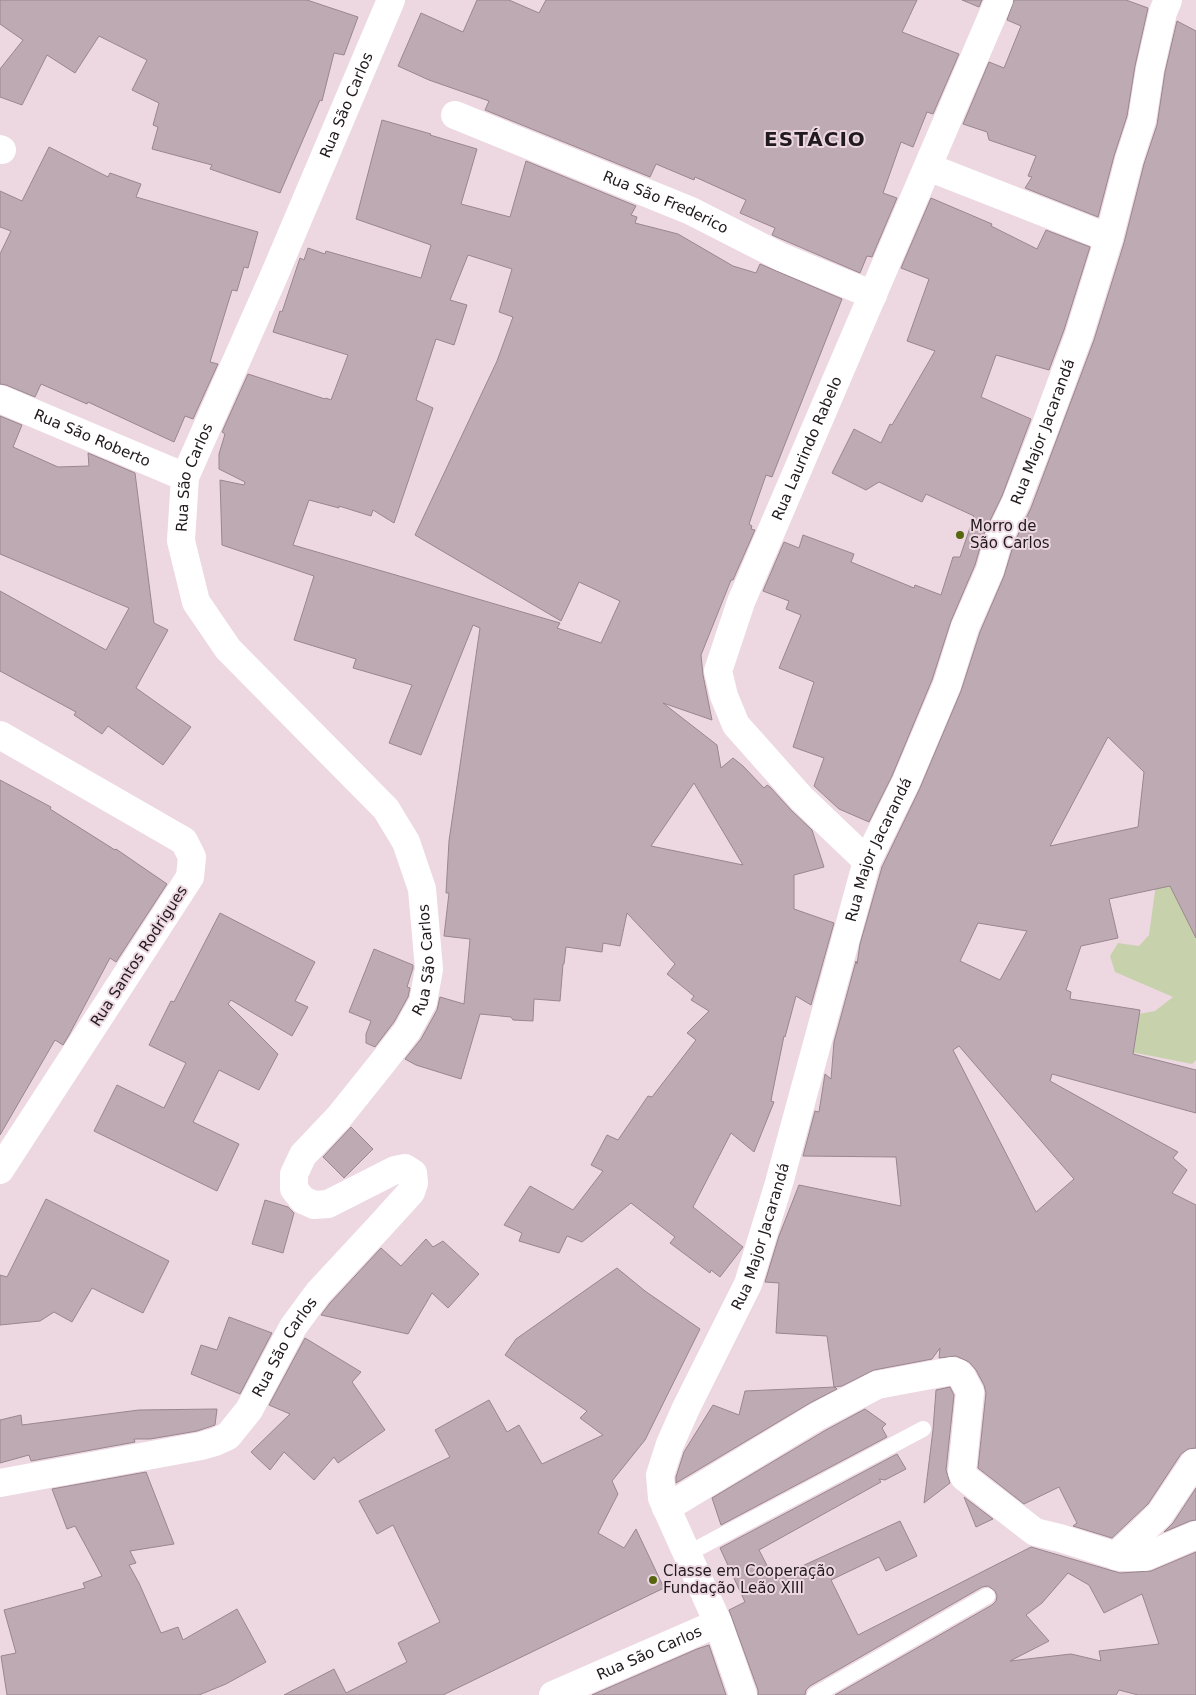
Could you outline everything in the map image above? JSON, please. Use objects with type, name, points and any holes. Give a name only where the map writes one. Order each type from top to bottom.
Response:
[{"type":"street","name":"Rua São Carlos","points":[[0,1483],[201,1446],[228,1436],[249,1410],[293,1326],[318,1293],[411,1192],[414,1183],[413,1173],[405,1168],[395,1170],[328,1204],[314,1205],[303,1200],[294,1189],[294,1174],[303,1155],[339,1117],[383,1062],[407,1031],[423,1002],[429,970],[422,889],[406,842],[386,809],[228,649],[196,602],[181,540],[185,477],[273,278],[391,0]]},
{"type":"street","name":"Rua Laurindo Rabelo","points":[[867,862],[802,799],[736,725],[724,696],[718,671],[741,602],[1000,0]]},
{"type":"street","name":"Rua Major Jacarandá","points":[[742,1695],[718,1623],[662,1498],[660,1475],[670,1444],[748,1284],[779,1183],[867,862],[906,782],[947,685],[965,626],[990,570],[999,538],[1016,502],[1079,335],[1109,238],[1128,160],[1142,120],[1150,69],[1163,12],[1168,0]]},
{"type":"street","name":"Rua São Frederico","points":[[456,115],[690,211],[788,260],[873,294]]},
{"type":"street","points":[[928,167],[1109,238]]},
{"type":"street","name":"Rua São Roberto","points":[[0,399],[185,477]]},
{"type":"street","name":"Rua Santos Rodrigues","points":[[0,735],[184,840],[192,857],[190,877],[0,1170]]},
{"type":"street","points":[[666,1508],[818,1416],[877,1385],[952,1371],[962,1377],[970,1392],[962,1472],[964,1477],[1035,1532],[1126,1558],[1145,1557],[1196,1535]]},
{"type":"street","points":[[1116,1556],[1160,1514],[1194,1463]]},
{"type":"street","name":"Rua São Carlos","points":[[553,1695],[718,1623]]},
{"type":"lane","points":[[687,1554],[923,1429]]},
{"type":"lane","points":[[815,1695],[987,1596]]},
{"type":"green space","points":[[1196,879],[1196,1060],[1192,1064],[1106,1047],[1122,1017],[1155,1011],[1173,997],[1115,972],[1110,956],[1118,943],[1139,946],[1149,935],[1156,884]]},
{"type":"building","points":[[0,0],[307,0],[358,17],[344,55],[334,53],[322,101],[320,100],[280,193],[210,169],[212,165],[152,149],[158,127],[153,125],[159,103],[132,90],[147,60],[99,36],[75,73],[47,55],[22,105],[0,97],[0,69],[23,40],[0,24]]},
{"type":"building","points":[[477,0],[509,0],[539,13],[546,0],[917,0],[902,32],[959,54],[933,114],[927,112],[913,147],[901,142],[883,193],[897,198],[872,257],[867,256],[860,273],[772,235],[775,228],[740,213],[746,200],[695,177],[694,180],[656,164],[650,177],[485,110],[489,101],[429,80],[398,66],[421,13],[463,32]]},
{"type":"building","points":[[962,0],[982,0],[979,7]]},
{"type":"building","points":[[1014,0],[1126,0],[1148,8],[1135,66],[1127,116],[1098,217],[1025,188],[1032,177],[1028,176],[1036,156],[989,140],[987,132],[963,124],[989,62],[1004,68],[1021,26],[1007,20]]},
{"type":"building","points":[[1177,21],[1196,31],[1196,938],[1170,886],[1109,899],[1118,938],[1081,946],[1066,990],[1071,992],[1070,999],[1140,1010],[1133,1054],[1196,1070],[1196,1113],[1052,1074],[1050,1081],[1178,1152],[1173,1158],[1187,1170],[1172,1193],[1196,1205],[1196,1448],[1188,1449],[1181,1454],[1148,1504],[1112,1538],[1073,1526],[1077,1523],[1059,1487],[1024,1504],[978,1468],[986,1393],[976,1370],[969,1362],[956,1356],[939,1358],[940,1348],[932,1359],[874,1370],[842,1386],[834,1387],[827,1336],[776,1333],[779,1283],[765,1282],[779,1236],[799,1185],[901,1206],[896,1157],[803,1156],[815,1111],[819,1112],[825,1074],[831,1079],[834,1042],[856,961],[857,964],[860,944],[882,867],[920,788],[961,691],[980,632],[1004,576],[1014,543],[1031,508],[1094,340],[1124,243],[1144,164],[1157,125],[1165,72]],"holes":[[[1108,737],[1144,772],[1138,827],[1050,846]],[[978,923],[1027,931],[1000,980],[960,961]],[[959,1046],[1074,1179],[1036,1212],[953,1050]]]},
{"type":"building","points":[[382,120],[477,149],[461,204],[510,217],[526,161],[636,206],[631,215],[637,217],[635,223],[678,234],[733,266],[756,273],[760,264],[842,299],[772,477],[766,475],[749,524],[752,526],[751,529],[755,530],[733,580],[731,580],[701,655],[712,720],[663,703],[717,745],[721,768],[733,758],[764,788],[767,785],[770,787],[812,830],[824,867],[794,875],[794,909],[834,923],[811,1005],[796,996],[784,1036],[771,1101],[774,1102],[754,1152],[731,1133],[693,1207],[743,1247],[720,1277],[711,1270],[710,1273],[670,1243],[675,1237],[631,1203],[582,1242],[567,1236],[559,1253],[519,1241],[522,1233],[504,1225],[530,1186],[573,1210],[603,1171],[591,1165],[607,1135],[618,1140],[648,1096],[652,1097],[696,1040],[687,1033],[709,1011],[691,1000],[694,996],[667,974],[675,964],[627,913],[620,946],[603,943],[602,952],[566,947],[560,1001],[534,999],[533,1021],[513,1020],[511,1017],[480,1014],[461,1079],[416,1065],[405,1059],[421,1039],[437,1010],[440,997],[464,1004],[470,939],[444,936],[449,893],[446,893],[449,841],[480,628],[473,625],[421,755],[389,743],[412,685],[353,668],[356,659],[294,640],[314,576],[222,545],[220,480],[244,485],[245,482],[219,469],[219,454],[225,434],[222,432],[248,374],[331,400],[348,355],[273,332],[280,311],[282,312],[300,258],[304,260],[308,248],[325,254],[326,251],[421,278],[431,245],[356,219]],"holes":[[[468,255],[512,269],[499,312],[513,317],[497,361],[415,535],[561,621],[579,582],[620,601],[601,643],[557,628],[560,623],[293,545],[309,500],[339,508],[339,506],[371,516],[373,510],[394,523],[433,408],[416,400],[436,339],[454,345],[467,305],[450,300]],[[694,783],[743,865],[651,846]]]},
{"type":"building","points":[[49,147],[108,177],[110,173],[141,184],[136,197],[258,232],[248,268],[244,267],[237,291],[232,290],[210,362],[218,364],[193,419],[185,416],[174,442],[88,402],[87,404],[41,384],[35,397],[0,384],[0,254],[11,231],[0,227],[0,191],[22,201]]},
{"type":"building","points":[[931,198],[992,224],[991,226],[1037,249],[1046,230],[1090,247],[1064,330],[1049,370],[996,355],[981,397],[1031,419],[1002,496],[985,531],[975,565],[951,621],[932,680],[892,776],[869,822],[839,809],[814,786],[824,758],[793,747],[814,682],[779,668],[801,615],[786,609],[789,601],[763,591],[784,542],[799,548],[803,535],[854,554],[851,562],[914,588],[915,585],[941,595],[953,557],[960,557],[974,516],[926,494],[922,502],[879,482],[866,490],[832,473],[854,429],[881,443],[890,424],[892,425],[935,351],[907,341],[929,279],[901,268]]},
{"type":"building","points":[[0,416],[22,425],[13,447],[58,467],[89,466],[88,453],[135,473],[154,623],[168,630],[136,688],[191,727],[163,765],[108,726],[102,734],[74,715],[76,712],[0,671],[0,591],[106,650],[129,608],[0,554]]},
{"type":"building","points":[[0,780],[51,807],[50,809],[116,849],[167,884],[116,962],[110,958],[63,1045],[55,1040],[0,1135]]},
{"type":"building","points":[[220,913],[315,962],[295,1001],[308,1007],[292,1036],[231,1000],[228,1004],[278,1054],[259,1090],[219,1070],[193,1122],[239,1144],[217,1191],[94,1131],[117,1085],[164,1108],[186,1063],[149,1045],[171,1001],[174,1002]]},
{"type":"building","points":[[374,949],[413,965],[407,987],[410,988],[408,997],[394,1022],[375,1047],[366,1043],[366,1034],[371,1021],[349,1012]]},
{"type":"building","points":[[351,1127],[373,1149],[344,1178],[323,1157]]},
{"type":"building","points":[[46,1199],[169,1261],[143,1313],[92,1288],[72,1322],[54,1312],[40,1321],[0,1325],[0,1275],[7,1277]]},
{"type":"building","points":[[265,1200],[288,1207],[294,1213],[283,1253],[252,1244]]},
{"type":"building","points":[[426,1239],[433,1247],[443,1241],[479,1274],[448,1308],[432,1293],[408,1334],[321,1315],[381,1248],[401,1266]]},
{"type":"building","points":[[617,1268],[645,1291],[700,1329],[645,1440],[612,1481],[618,1494],[598,1533],[624,1548],[636,1529],[664,1588],[443,1695],[284,1695],[334,1669],[346,1693],[407,1662],[398,1643],[440,1622],[393,1525],[377,1534],[359,1501],[450,1457],[435,1430],[489,1400],[507,1432],[519,1425],[542,1464],[603,1435],[580,1418],[587,1411],[505,1355],[516,1339]]},
{"type":"building","points":[[229,1317],[272,1333],[240,1394],[191,1374],[201,1345],[217,1350]]},
{"type":"building","points":[[305,1338],[361,1372],[352,1382],[385,1430],[338,1463],[334,1457],[314,1480],[284,1452],[270,1470],[251,1452],[290,1414],[269,1405]]},
{"type":"building","points":[[835,1387],[837,1389],[810,1403],[676,1483],[684,1452],[713,1405],[739,1415],[745,1391]]},
{"type":"building","points":[[950,1387],[954,1395],[946,1470],[950,1483],[924,1503],[936,1390]]},
{"type":"building","points":[[217,1409],[215,1425],[197,1431],[150,1439],[134,1439],[135,1442],[31,1461],[29,1455],[0,1463],[0,1420],[21,1415],[22,1425],[139,1410]]},
{"type":"building","points":[[865,1409],[886,1424],[882,1428],[887,1437],[721,1525],[712,1498]]},
{"type":"building","points":[[897,1454],[906,1469],[885,1480],[879,1479],[881,1482],[759,1550],[774,1579],[900,1521],[917,1556],[886,1571],[879,1557],[831,1580],[858,1635],[1031,1547],[1120,1573],[1151,1571],[1196,1552],[1196,1695],[1138,1695],[1119,1690],[1116,1695],[835,1695],[992,1605],[996,1601],[997,1596],[995,1591],[988,1586],[982,1587],[810,1686],[806,1690],[805,1695],[758,1695],[758,1690],[729,1610],[745,1602],[720,1548]],"holes":[[[1068,1573],[1089,1585],[1104,1613],[1142,1594],[1159,1644],[1099,1651],[1101,1661],[1071,1654],[1010,1661],[1049,1641],[1026,1615],[1042,1603]]]},
{"type":"building","points":[[146,1472],[174,1544],[130,1551],[136,1563],[129,1565],[161,1633],[178,1627],[183,1640],[237,1609],[266,1662],[226,1684],[199,1695],[7,1695],[1,1656],[16,1653],[4,1610],[85,1588],[83,1583],[102,1576],[75,1526],[67,1529],[52,1489]]},
{"type":"building","points":[[1196,1488],[1196,1520],[1164,1532],[1173,1523]]},
{"type":"building","points":[[964,1497],[993,1519],[976,1527]]},
{"type":"building","points":[[709,1645],[726,1695],[592,1695],[697,1649]]},
{"type":"place","name":"Morro de São Carlos","points":[[960,535]]},
{"type":"place","name":"Classe em Cooperação Fundação Leão XIII","points":[[653,1580]]},
{"type":"district","name":"ESTÁCIO","points":[[815,139]]}]
